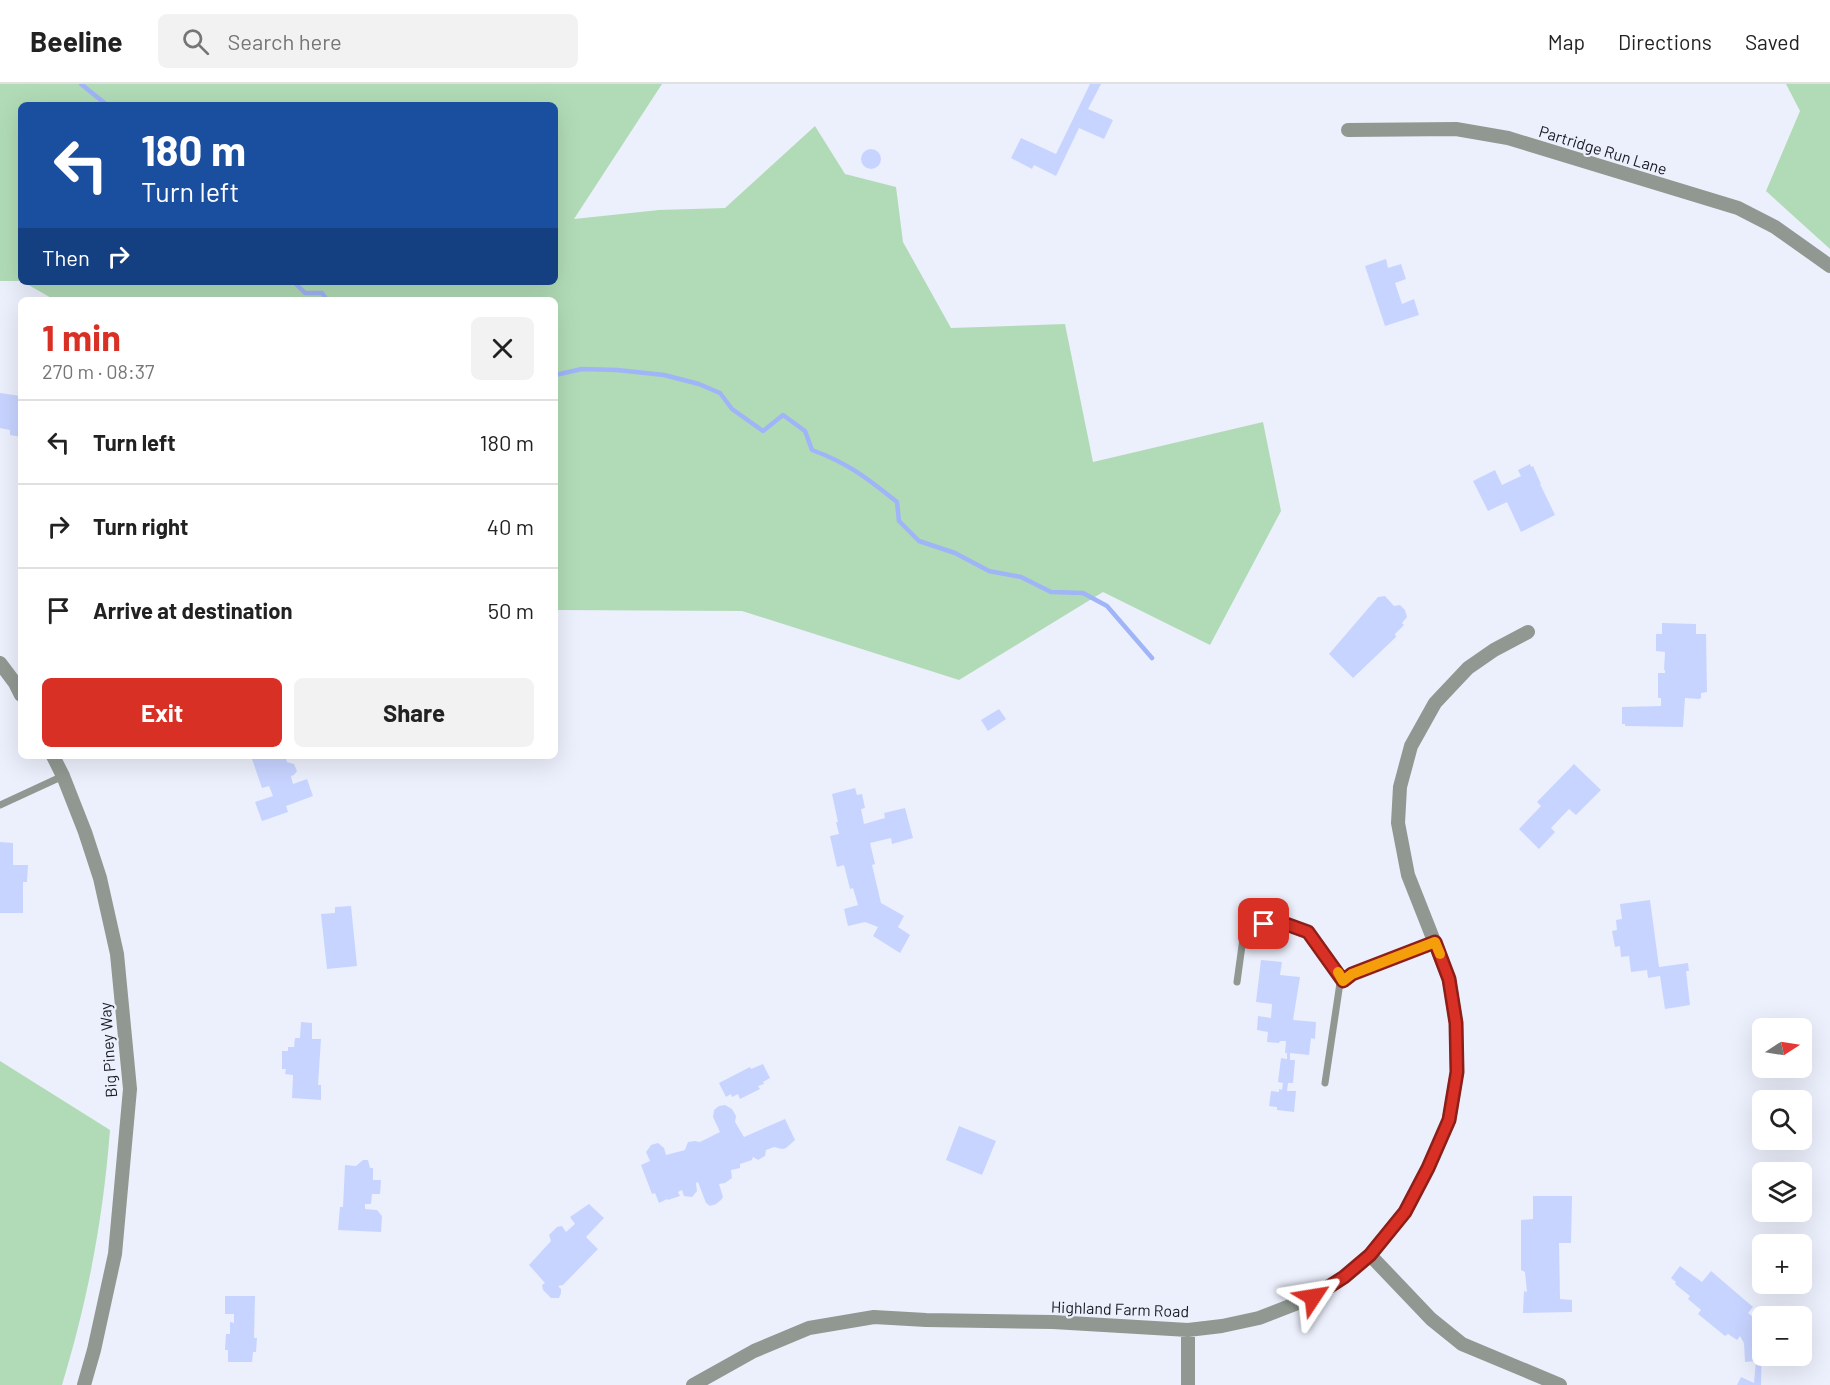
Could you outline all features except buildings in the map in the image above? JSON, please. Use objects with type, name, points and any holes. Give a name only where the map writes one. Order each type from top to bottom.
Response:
[{"type":"street","name":"Partridge Run Lane","points":[[1347,130],[1456,129],[1508,138],[1738,208],[1775,227],[1830,266]]},
{"type":"street","name":"Highland Farm Road","points":[[693,1385],[754,1351],[809,1328],[874,1317],[1053,1322],[1188,1330],[1222,1326],[1259,1318],[1313,1297],[1344,1277],[1370,1255],[1405,1212],[1428,1168],[1449,1120],[1457,1072],[1456,1023],[1449,979],[1408,875],[1398,823],[1400,787],[1411,746],[1435,703],[1468,668],[1494,650],[1528,632]]},
{"type":"street","points":[[0,663],[18,689]]},
{"type":"street","name":"Big Piney Way","points":[[54,759],[85,832],[100,878],[117,954],[130,1089],[115,1254],[84,1385]]},
{"type":"street","points":[[1370,1255],[1431,1319],[1462,1344],[1560,1385]]},
{"type":"street","points":[[1188,1330],[1188,1385]]},
{"type":"lane","points":[[0,805],[63,776]]},
{"type":"lane","points":[[1237,982],[1244,931],[1264,924],[1286,924],[1308,932],[1343,981]]},
{"type":"lane","points":[[1325,1083],[1340,983],[1352,974],[1435,942]]},
{"type":"green space","points":[[0,84],[662,84],[574,219],[659,210],[725,208],[815,126],[845,174],[896,187],[903,242],[951,328],[1065,324],[1093,462],[1263,422],[1281,511],[1210,645],[1103,592],[959,680],[742,611],[558,610],[558,297],[50,297],[28,285],[558,285],[558,102],[18,102],[18,281],[0,281]]},
{"type":"green space","points":[[1786,84],[1830,84],[1830,249],[1766,191],[1800,111]]},
{"type":"green space","points":[[0,1061],[110,1130],[99,1228],[79,1322],[62,1385],[0,1385]]},
{"type":"waterway","points":[[81,84],[103,102]]},
{"type":"waterway","points":[[297,285],[305,293],[322,293],[325,297]]},
{"type":"waterway","points":[[558,374],[582,369],[617,370],[664,375],[699,384],[720,393],[732,409],[763,431],[783,415],[805,431],[812,450],[857,472],[897,502],[899,521],[919,541],[955,553],[989,571],[1021,577],[1051,592],[1083,593],[1107,606],[1152,658]]},
{"type":"slow traffic","points":[[1338,972],[1343,981],[1352,974],[1435,942],[1440,954]]},
{"type":"route","points":[[1264,924],[1286,924],[1308,932],[1343,981],[1352,974],[1435,942],[1449,979],[1456,1023],[1457,1072],[1449,1120],[1428,1168],[1405,1212],[1370,1255],[1344,1277],[1313,1297]]}]
